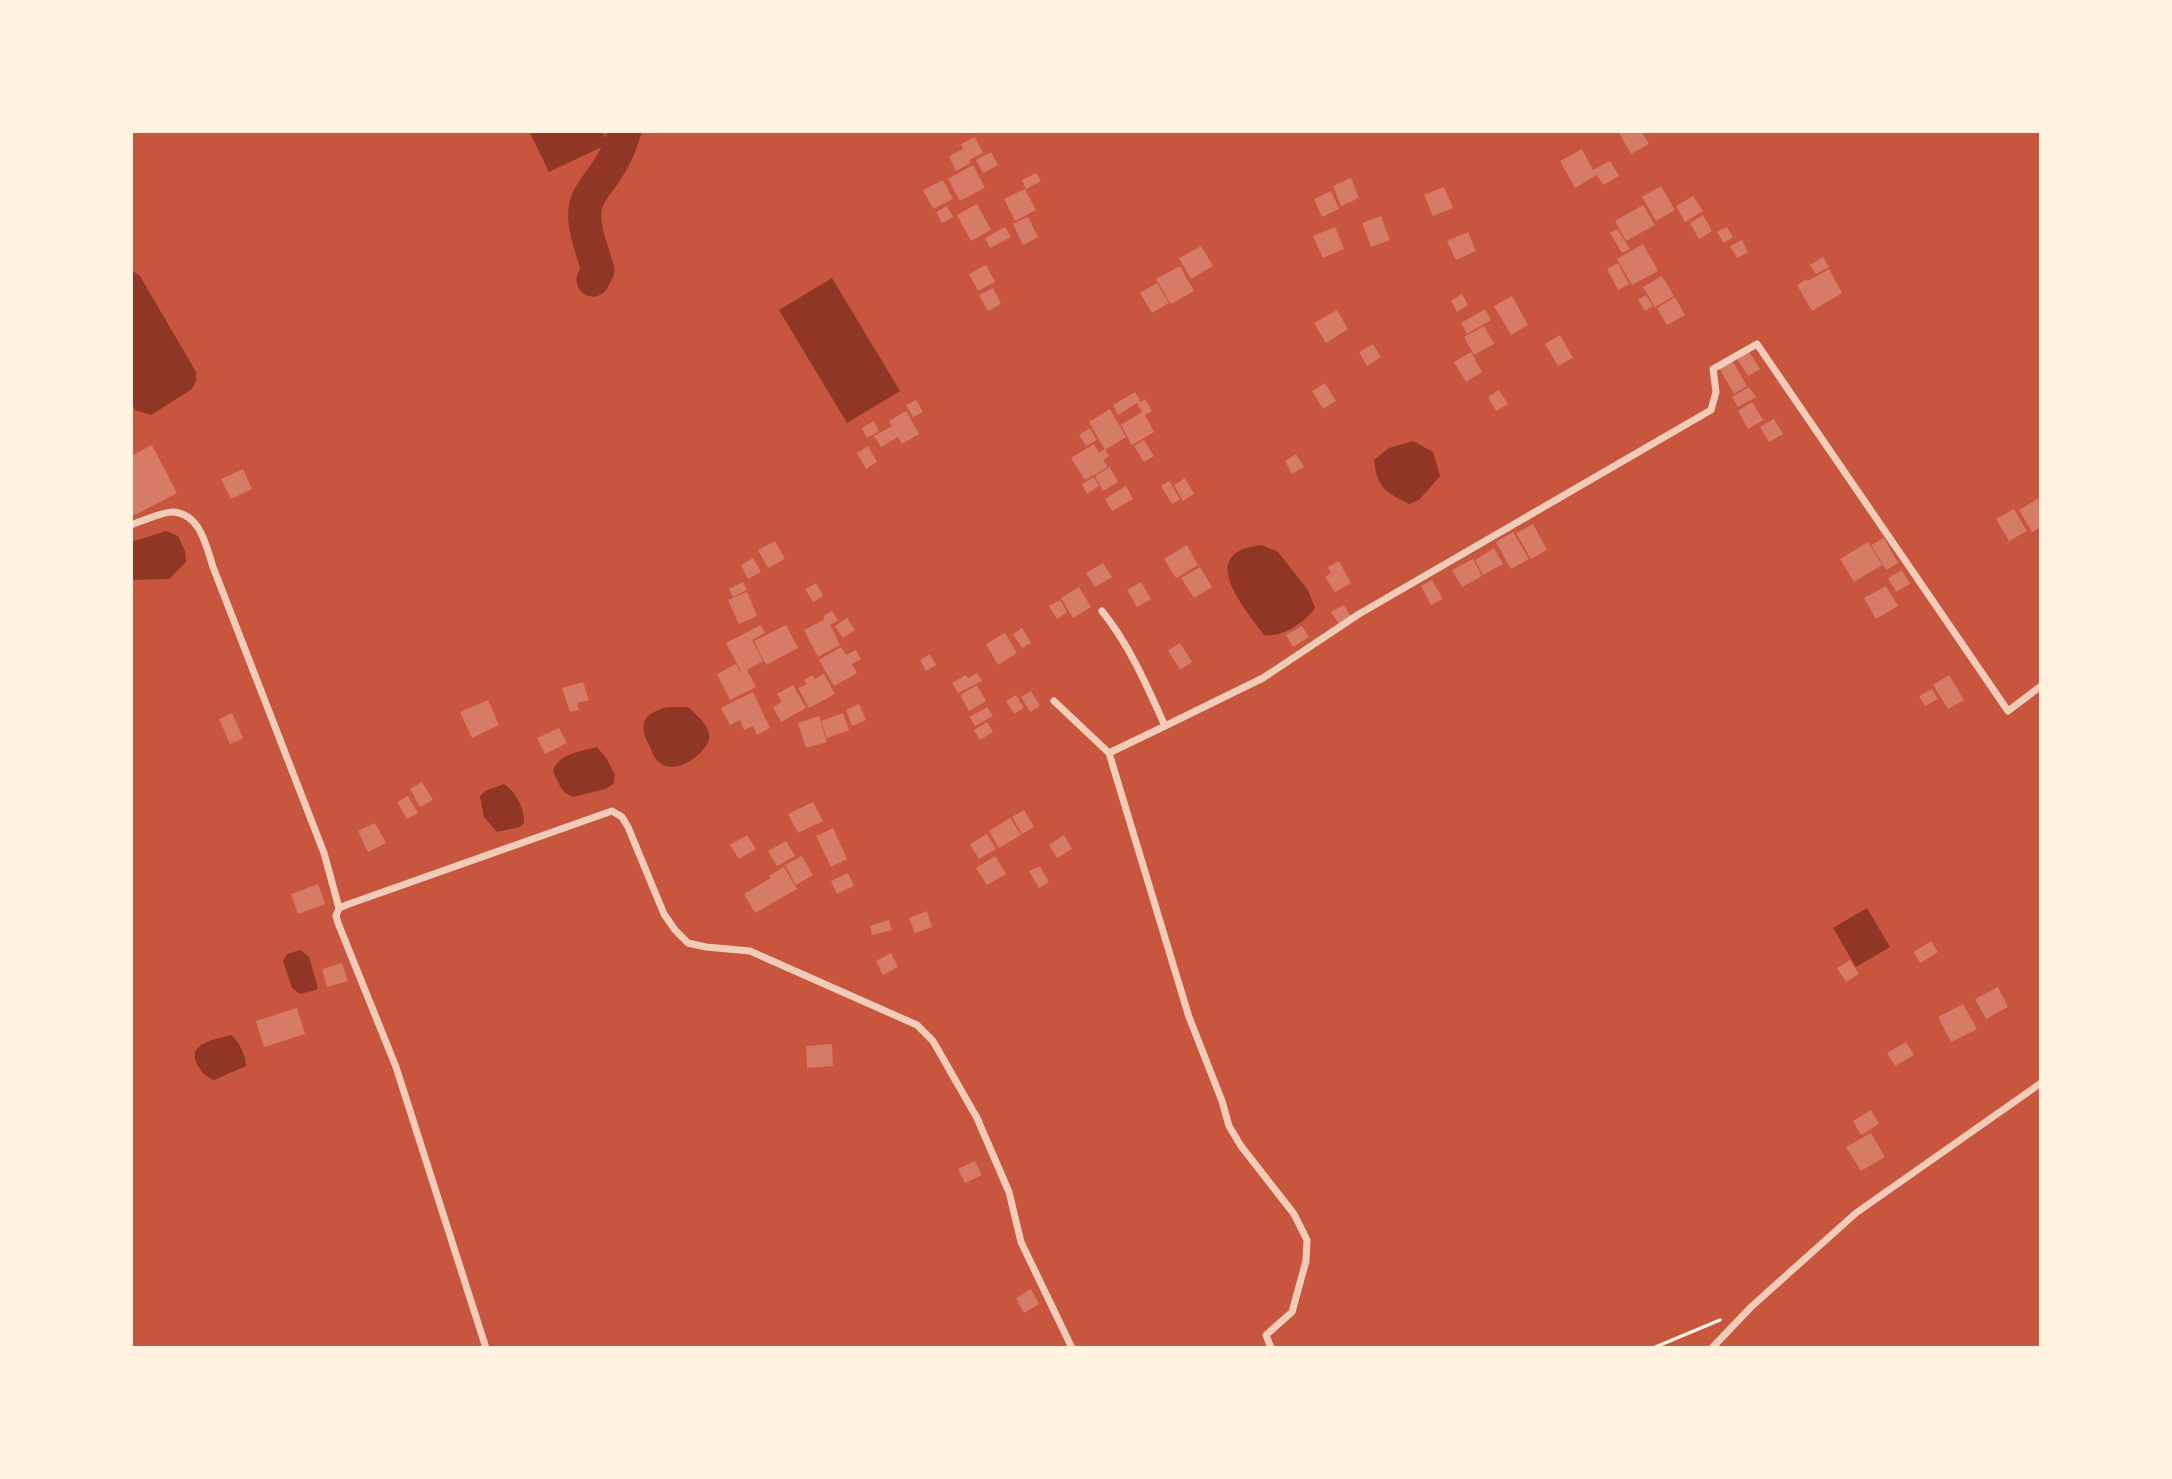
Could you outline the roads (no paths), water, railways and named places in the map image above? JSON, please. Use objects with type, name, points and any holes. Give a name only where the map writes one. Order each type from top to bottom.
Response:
[{"type":"street","points":[[1109,753],[1263,678],[1359,614],[1711,410],[1716,392],[1713,369],[1757,344],[2008,711],[2041,686]]},
{"type":"street","points":[[131,525],[172,511],[187,516],[200,530],[324,853],[339,908],[338,923],[396,1068],[486,1348]]},
{"type":"street","points":[[1102,611],[1117,630],[1144,677],[1165,726]]},
{"type":"street","points":[[1054,701],[1109,753],[1189,1017],[1229,1126],[1241,1146],[1294,1214],[1307,1240],[1306,1261],[1298,1296],[1287,1317],[1266,1335],[1271,1348]]},
{"type":"street","points":[[339,908],[602,814],[612,811],[622,817],[664,914],[688,943],[750,951],[763,956],[918,1025],[933,1041],[977,1118],[1009,1192],[1021,1242],[1072,1348]]},
{"type":"street","points":[[1712,1348],[1751,1307],[1856,1213],[2041,1083]]},
{"type":"waterway","points":[[593,280],[598,270],[588,240],[586,205],[614,158],[625,131]]}]
